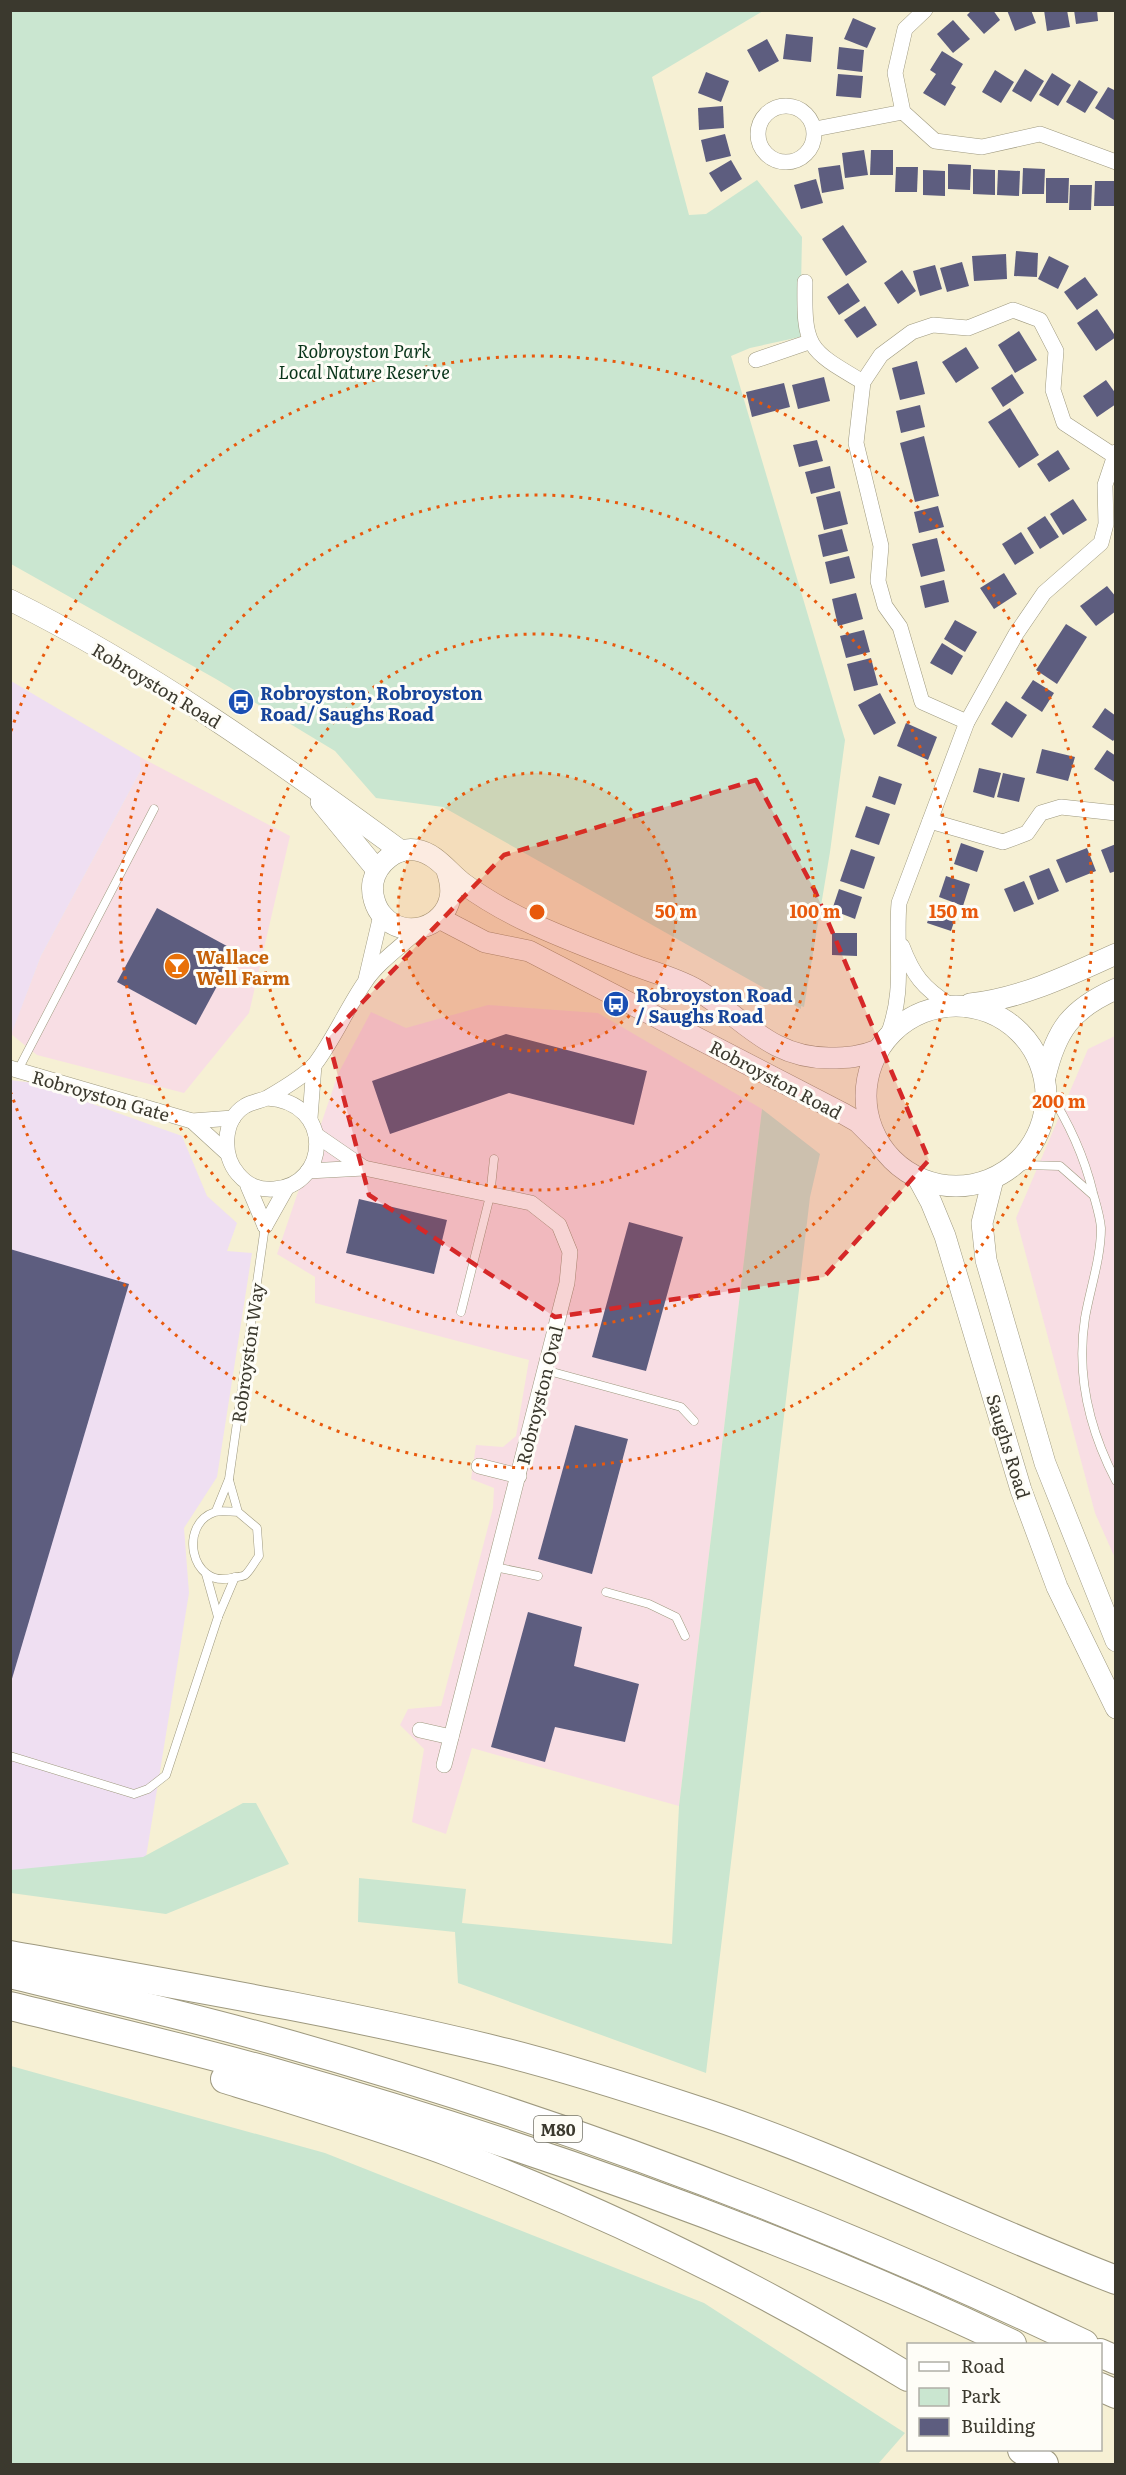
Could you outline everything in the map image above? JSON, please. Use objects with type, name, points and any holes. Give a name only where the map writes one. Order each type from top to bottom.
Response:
[{"type":"highway","points":[[10,1955],[375,2022],[496,2051],[616,2084],[784,2141],[1116,2280]]},
{"type":"highway","name":"M80","points":[[10,1974],[278,2041],[472,2100],[576,2135],[693,2176],[802,2219],[923,2270],[1082,2343]]},
{"type":"highway","name":"M80","points":[[10,2006],[277,2073],[483,2136],[733,2225],[1010,2343]]},
{"type":"highway","points":[[10,2014],[327,2110],[399,2134],[503,2174],[685,2254],[780,2303],[907,2376]]},
{"type":"highway","points":[[1102,2353],[1116,2360]]},
{"type":"highway","points":[[1102,2387],[1116,2394]]},
{"type":"highway","points":[[1024,2451],[1044,2464]]},
{"type":"main road","name":"Robroyston Road","points":[[10,600],[45,617],[200,710],[299,776],[402,851],[415,850],[431,855],[447,871],[490,903],[539,927],[694,989],[778,1048],[800,1056],[852,1058],[882,1044]]},
{"type":"main road","name":"Robroyston Road","points":[[299,776],[377,870]]},
{"type":"main road","points":[[381,915],[373,897],[373,884],[377,870],[386,859],[402,851]]},
{"type":"main road","points":[[430,923],[446,910],[451,897],[451,885],[447,871]]},
{"type":"main road","name":"Robroyston Road","points":[[381,915],[391,924],[407,929],[430,923],[485,942],[529,951],[844,1114],[858,1122],[879,1144]]},
{"type":"main road","points":[[1116,954],[1027,992],[988,1002],[920,1012],[897,1026],[882,1044],[867,1078],[866,1104],[872,1129],[879,1144],[898,1166],[918,1178],[940,1185],[964,1186],[999,1176],[1020,1160],[1031,1147],[1044,1118],[1051,1050],[1072,1015],[1116,989]]},
{"type":"main road","points":[[956,1005],[982,1008],[1003,1018],[1032,1046],[1046,1083]]},
{"type":"main road","name":"Saughs Road","points":[[999,1176],[982,1223],[986,1260],[1045,1463],[1116,1641]]},
{"type":"main road","name":"Saughs Road","points":[[918,1178],[945,1236],[1022,1490],[1057,1587],[1116,1708]]},
{"type":"street","points":[[925,10],[905,29],[896,73],[903,112],[935,141],[982,147],[1040,134],[1116,162]]},
{"type":"street","points":[[814,129],[903,112]]},
{"type":"street","points":[[805,282],[805,317],[809,342],[827,361],[863,382]]},
{"type":"street","points":[[882,1044],[896,1017],[899,903],[967,722],[1016,634],[1044,593],[1101,543],[1106,524],[1106,485],[1114,454],[1064,423],[1053,390],[1056,351],[1040,320],[1013,310],[968,328],[933,325],[912,332],[881,355],[863,382],[856,443],[881,546],[878,581],[885,606],[900,627],[922,702],[967,722]]},
{"type":"street","points":[[756,360],[809,342]]},
{"type":"street","points":[[930,821],[1003,842],[1027,833],[1041,813],[1060,807],[1116,813]]},
{"type":"street","points":[[366,979],[381,915]]},
{"type":"street","points":[[265,1227],[248,1186],[236,1172],[227,1153],[226,1138],[233,1118],[244,1107],[267,1098],[314,1065],[366,979],[430,923]]},
{"type":"street","points":[[897,932],[911,970],[921,983],[956,1005]]},
{"type":"street","points":[[248,1186],[273,1189],[287,1186],[308,1171],[316,1153],[316,1135],[310,1118],[314,1065]]},
{"type":"street","name":"Robroyston Gate","points":[[14,1069],[192,1121]]},
{"type":"street","points":[[267,1098],[292,1102],[310,1118]]},
{"type":"street","points":[[192,1121],[233,1118]]},
{"type":"street","points":[[192,1121],[227,1153]]},
{"type":"street","points":[[316,1135],[364,1168]]},
{"type":"street","points":[[308,1171],[364,1168]]},
{"type":"street","name":"Robroyston Oval","points":[[364,1168],[531,1203],[559,1225],[570,1252],[567,1283],[444,1765]]},
{"type":"street","points":[[265,1227],[287,1186]]},
{"type":"street","points":[[479,1466],[519,1476]]},
{"type":"street","points":[[420,1730],[451,1737]]},
{"type":"lane","points":[[14,1069],[154,809]]},
{"type":"lane","points":[[1046,1083],[1088,1168],[1100,1218],[1100,1241],[1082,1341],[1084,1387],[1096,1433],[1116,1481]]},
{"type":"lane","points":[[461,1312],[490,1196],[494,1159]]},
{"type":"lane","points":[[999,1176],[1026,1165],[1060,1166],[1093,1195]]},
{"type":"lane","name":"Robroyston Way","points":[[218,1617],[206,1574],[194,1561],[193,1532],[203,1519],[216,1511],[229,1479],[265,1227]]},
{"type":"lane","points":[[545,1370],[681,1407],[694,1421]]},
{"type":"lane","name":"Robroyston Way","points":[[229,1479],[238,1512],[257,1528],[259,1556],[245,1575],[235,1577]]},
{"type":"lane","points":[[216,1511],[238,1512]]},
{"type":"lane","points":[[495,1567],[538,1576]]},
{"type":"lane","points":[[206,1574],[223,1580],[235,1577]]},
{"type":"lane","points":[[10,1756],[134,1794],[148,1789],[166,1775],[218,1617],[235,1577]]},
{"type":"lane","points":[[606,1592],[649,1604],[676,1617],[685,1636]]},
{"type":"highlighted area","points":[[756,780],[815,891],[929,1160],[824,1277],[555,1317],[369,1195],[328,1038],[504,855]]},
{"type":"shaded area","points":[[11,681],[140,757],[141,770],[41,956],[11,1035]]},
{"type":"shaded area","points":[[140,757],[290,836],[249,1013],[184,1093],[37,1055],[11,1034],[41,956],[141,770]]},
{"type":"shaded area","points":[[488,1005],[598,1013],[762,1109],[679,1806],[472,1748],[446,1834],[412,1822],[424,1749],[400,1725],[408,1709],[441,1706],[493,1508],[494,1488],[471,1479],[476,1445],[503,1447],[516,1436],[529,1360],[315,1303],[315,1277],[277,1254],[338,1074],[371,1012],[406,1028]]},
{"type":"shaded area","points":[[1115,1036],[1115,1558],[1095,1513],[1016,1218],[1088,1049]]},
{"type":"shaded area","points":[[10,1080],[34,1083],[182,1136],[207,1196],[237,1223],[227,1251],[252,1253],[217,1477],[184,1528],[189,1593],[140,1894],[11,1871]]},
{"type":"green space","name":"Robroyston Park Local Nature Reserve","points":[[11,11],[763,11],[652,77],[689,215],[706,214],[757,180],[802,237],[800,337],[750,348],[731,356],[845,740],[830,852],[804,1007],[801,1006],[801,1009],[443,807],[376,798],[335,751],[216,679],[11,564]]},
{"type":"green space","points":[[762,1109],[820,1154],[810,1197],[706,2073],[458,1983],[455,1932],[358,1922],[359,1878],[466,1889],[462,1923],[672,1944],[679,1806]]},
{"type":"green space","points":[[243,1803],[256,1803],[289,1864],[166,1914],[11,1893],[11,1870],[143,1857]]},
{"type":"green space","points":[[11,2066],[325,2153],[704,2303],[905,2433],[878,2464],[11,2464]]},
{"type":"building","points":[[972,10],[993,10],[1000,20],[984,34],[967,15]]},
{"type":"building","points":[[1007,10],[1031,10],[1036,23],[1015,31]]},
{"type":"building","points":[[1044,10],[1067,10],[1070,27],[1047,31]]},
{"type":"building","points":[[1074,10],[1097,10],[1098,21],[1076,24]]},
{"type":"building","points":[[853,18],[876,28],[867,48],[844,39]]},
{"type":"building","points":[[953,20],[970,39],[953,53],[937,34]]},
{"type":"building","points":[[786,34],[813,37],[811,62],[783,59]]},
{"type":"building","points":[[767,39],[779,61],[759,72],[747,50]]},
{"type":"building","points":[[839,47],[864,50],[862,72],[837,69]]},
{"type":"building","points":[[942,51],[963,64],[951,84],[956,87],[945,106],[923,93],[936,74],[930,70]]},
{"type":"building","points":[[1025,69],[1044,81],[1031,102],[1012,91]]},
{"type":"building","points":[[995,70],[1014,82],[1001,103],[982,92]]},
{"type":"building","points":[[706,72],[729,81],[721,102],[698,93]]},
{"type":"building","points":[[1052,73],[1071,85],[1058,106],[1039,95]]},
{"type":"building","points":[[838,74],[863,76],[861,98],[836,96]]},
{"type":"building","points":[[1079,80],[1098,92],[1085,113],[1066,102]]},
{"type":"building","points":[[1108,87],[1116,91],[1114,120],[1095,108]]},
{"type":"building","points":[[723,106],[724,128],[699,130],[698,108]]},
{"type":"building","points":[[725,134],[731,156],[706,162],[701,140]]},
{"type":"building","points":[[864,150],[868,175],[845,178],[842,153]]},
{"type":"building","points":[[871,150],[893,150],[893,175],[870,175]]},
{"type":"building","points":[[731,160],[742,179],[721,192],[709,173]]},
{"type":"building","points":[[948,164],[971,165],[970,190],[948,189]]},
{"type":"building","points":[[840,165],[844,189],[822,193],[818,168]]},
{"type":"building","points":[[896,167],[918,167],[917,192],[895,192]]},
{"type":"building","points":[[1023,168],[1045,169],[1044,194],[1022,194]]},
{"type":"building","points":[[973,169],[995,170],[995,195],[973,194]]},
{"type":"building","points":[[923,170],[945,171],[945,196],[923,195]]},
{"type":"building","points":[[998,170],[1020,171],[1019,196],[997,195]]},
{"type":"building","points":[[1046,178],[1069,178],[1068,203],[1046,203]]},
{"type":"building","points":[[816,179],[823,203],[801,209],[794,185]]},
{"type":"building","points":[[1095,181],[1116,181],[1116,206],[1094,206]]},
{"type":"building","points":[[1070,185],[1092,185],[1091,210],[1069,210]]},
{"type":"building","points":[[843,225],[867,262],[846,276],[822,239]]},
{"type":"building","points":[[1016,251],[1038,253],[1037,277],[1014,276]]},
{"type":"building","points":[[1006,254],[1007,279],[974,281],[972,256]]},
{"type":"building","points":[[1049,256],[1069,266],[1058,289],[1038,279]]},
{"type":"building","points":[[962,262],[969,286],[947,292],[940,268]]},
{"type":"building","points":[[935,265],[942,289],[920,296],[913,271]]},
{"type":"building","points":[[902,270],[916,291],[898,304],[884,283]]},
{"type":"building","points":[[1085,277],[1098,295],[1077,310],[1064,292]]},
{"type":"building","points":[[848,283],[860,301],[839,315],[827,297]]},
{"type":"building","points":[[865,306],[877,325],[857,338],[844,320]]},
{"type":"building","points":[[1097,309],[1116,337],[1096,351],[1077,323]]},
{"type":"building","points":[[1019,331],[1037,360],[1015,373],[998,345]]},
{"type":"building","points":[[966,347],[979,368],[956,383],[942,362]]},
{"type":"building","points":[[917,361],[925,394],[900,400],[892,368]]},
{"type":"building","points":[[1012,374],[1024,393],[1003,407],[991,388]]},
{"type":"building","points":[[824,377],[830,401],[798,409],[792,385]]},
{"type":"building","points":[[1106,380],[1116,394],[1116,404],[1097,417],[1083,396]]},
{"type":"building","points":[[784,383],[790,407],[752,417],[746,392]]},
{"type":"building","points":[[920,405],[925,427],[901,433],[896,411]]},
{"type":"building","points":[[1010,408],[1039,455],[1019,468],[988,422]]},
{"type":"building","points":[[924,436],[939,496],[915,502],[900,443]]},
{"type":"building","points":[[817,440],[823,461],[799,467],[793,445]]},
{"type":"building","points":[[1058,450],[1070,469],[1049,482],[1037,464]]},
{"type":"building","points":[[830,466],[835,488],[811,494],[805,472]]},
{"type":"building","points":[[840,491],[848,524],[824,530],[816,497]]},
{"type":"building","points":[[1073,499],[1087,520],[1063,535],[1050,514]]},
{"type":"building","points":[[938,506],[944,527],[919,533],[914,512]]},
{"type":"building","points":[[1045,516],[1059,537],[1040,549],[1027,528]]},
{"type":"building","points":[[842,529],[848,551],[823,557],[818,535]]},
{"type":"building","points":[[1021,532],[1034,553],[1015,565],[1002,544]]},
{"type":"building","points":[[937,538],[945,571],[921,577],[912,544]]},
{"type":"building","points":[[849,556],[855,578],[830,584],[825,562]]},
{"type":"building","points":[[1004,573],[1017,594],[994,609],[980,588]]},
{"type":"building","points":[[944,580],[949,602],[925,608],[920,586]]},
{"type":"building","points":[[1107,586],[1116,597],[1116,611],[1096,626],[1080,606]]},
{"type":"building","points":[[856,593],[863,619],[838,626],[832,599]]},
{"type":"building","points":[[955,620],[977,632],[965,652],[944,639]]},
{"type":"building","points":[[1066,624],[1087,637],[1057,684],[1036,670]]},
{"type":"building","points":[[864,630],[870,652],[846,658],[840,636]]},
{"type":"building","points":[[942,643],[963,656],[952,675],[930,663]]},
{"type":"building","points":[[871,658],[878,685],[854,691],[847,664]]},
{"type":"building","points":[[1033,680],[1054,693],[1042,712],[1021,698]]},
{"type":"building","points":[[880,693],[896,723],[874,735],[858,705]]},
{"type":"building","points":[[1006,701],[1027,715],[1012,738],[991,724]]},
{"type":"building","points":[[1105,708],[1116,716],[1116,737],[1113,741],[1092,727]]},
{"type":"building","points":[[906,723],[937,737],[928,760],[897,746]]},
{"type":"building","points":[[1042,749],[1075,757],[1068,781],[1036,773]]},
{"type":"building","points":[[1107,750],[1116,756],[1116,783],[1094,769]]},
{"type":"building","points":[[979,768],[1001,773],[994,798],[973,792]]},
{"type":"building","points":[[1003,773],[1025,778],[1019,802],[997,797]]},
{"type":"building","points":[[879,776],[902,784],[895,805],[872,797]]},
{"type":"building","points":[[866,806],[890,814],[879,845],[855,837]]},
{"type":"building","points":[[961,843],[984,851],[977,872],[954,864]]},
{"type":"building","points":[[1116,844],[1116,871],[1110,873],[1101,850]]},
{"type":"building","points":[[1087,848],[1096,871],[1066,883],[1056,860]]},
{"type":"building","points":[[851,849],[875,857],[864,889],[840,881]]},
{"type":"building","points":[[1049,868],[1059,891],[1038,900],[1029,876]]},
{"type":"building","points":[[946,876],[970,884],[963,906],[939,897]]},
{"type":"building","points":[[1024,881],[1034,904],[1014,912],[1004,889]]},
{"type":"building","points":[[839,889],[862,897],[855,919],[832,910]]},
{"type":"building","points":[[934,902],[958,910],[951,931],[927,923]]},
{"type":"building","name":"Wallace Well Farm","points":[[157,908],[236,951],[196,1025],[117,982]]},
{"type":"building","points":[[832,933],[857,933],[857,956],[832,955]]},
{"type":"building","points":[[506,1034],[647,1071],[634,1125],[509,1093],[390,1134],[372,1081]]},
{"type":"building","points":[[359,1199],[447,1220],[434,1274],[346,1253]]},
{"type":"building","points":[[629,1222],[683,1237],[646,1371],[592,1357]]},
{"type":"building","points":[[10,1249],[129,1284],[11,1682],[10,1682]]},
{"type":"building","points":[[575,1425],[628,1439],[592,1574],[538,1559]]},
{"type":"building","points":[[528,1612],[582,1627],[574,1666],[639,1684],[625,1742],[555,1727],[545,1762],[491,1747]]},
{"type":"place","name":"Robroyston, Robroyston Road/ Saughs Road","points":[[241,702]]},
{"type":"place","name":"Wallace Well Farm","points":[[177,966]]},
{"type":"place","name":"Robroyston Road / Saughs Road","points":[[616,1004]]}]
